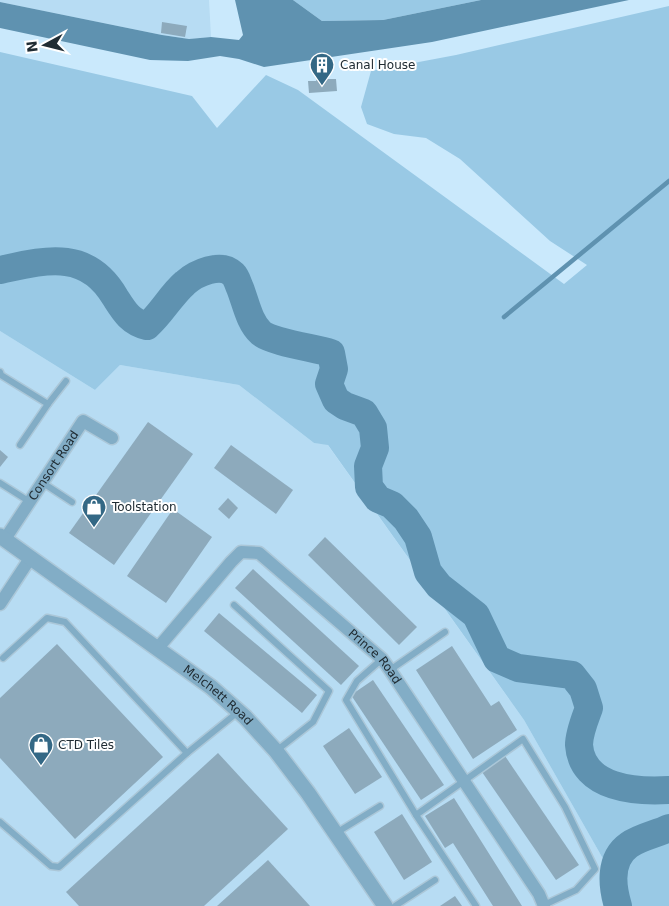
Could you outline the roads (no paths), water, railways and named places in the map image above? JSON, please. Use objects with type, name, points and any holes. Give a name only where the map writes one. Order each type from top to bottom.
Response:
[{"type":"street","name":"Consort Road","points":[[2,538],[30,502],[83,421],[112,438]]},
{"type":"street","name":"Melchett Road","points":[[2,538],[211,688],[239,712],[276,751],[385,906]]},
{"type":"street","name":"Prince Road","points":[[157,649],[241,552],[252,551],[259,553],[382,659],[464,779],[544,905]]},
{"type":"street","points":[[0,604],[31,557]]},
{"type":"lane","points":[[0,372],[1,375],[48,404]]},
{"type":"lane","points":[[20,445],[66,380]]},
{"type":"lane","points":[[0,483],[30,502]]},
{"type":"lane","points":[[43,483],[72,502]]},
{"type":"lane","points":[[234,606],[329,691],[313,722],[276,751]]},
{"type":"lane","points":[[3,658],[47,618],[65,622],[187,753]]},
{"type":"lane","points":[[390,670],[446,632]]},
{"type":"lane","points":[[382,659],[357,681],[346,700],[416,815],[476,906]]},
{"type":"lane","points":[[0,822],[51,866],[59,867],[187,753],[239,712]]},
{"type":"lane","points":[[416,815],[464,779],[523,739],[564,807],[595,869],[576,890],[544,905]]},
{"type":"lane","points":[[335,833],[380,806]]},
{"type":"lane","points":[[395,906],[435,880]]},
{"type":"waterway","points":[[504,317],[669,181]]},
{"type":"waterway","points":[[0,270],[49,261],[78,265],[92,271],[104,282],[132,319],[147,326],[190,279],[215,269],[222,269],[233,274],[236,277],[251,318],[261,333],[284,342],[331,353],[334,369],[329,384],[336,400],[345,406],[364,413],[373,428],[375,448],[368,466],[369,487],[378,499],[392,505],[406,519],[418,537],[428,572],[439,586],[476,615],[497,659],[518,668],[572,675],[583,689],[589,708],[581,731],[579,745],[582,760],[590,771],[600,779],[613,785],[642,790],[669,790]]},
{"type":"waterway","points":[[618,906],[614,890],[614,873],[618,858],[633,842],[669,828]]},
{"type":"place","name":"Canal House","points":[[322,86]]},
{"type":"place","name":"Toolstation","points":[[94,528]]},
{"type":"place","name":"CTD Tiles","points":[[41,766]]}]
